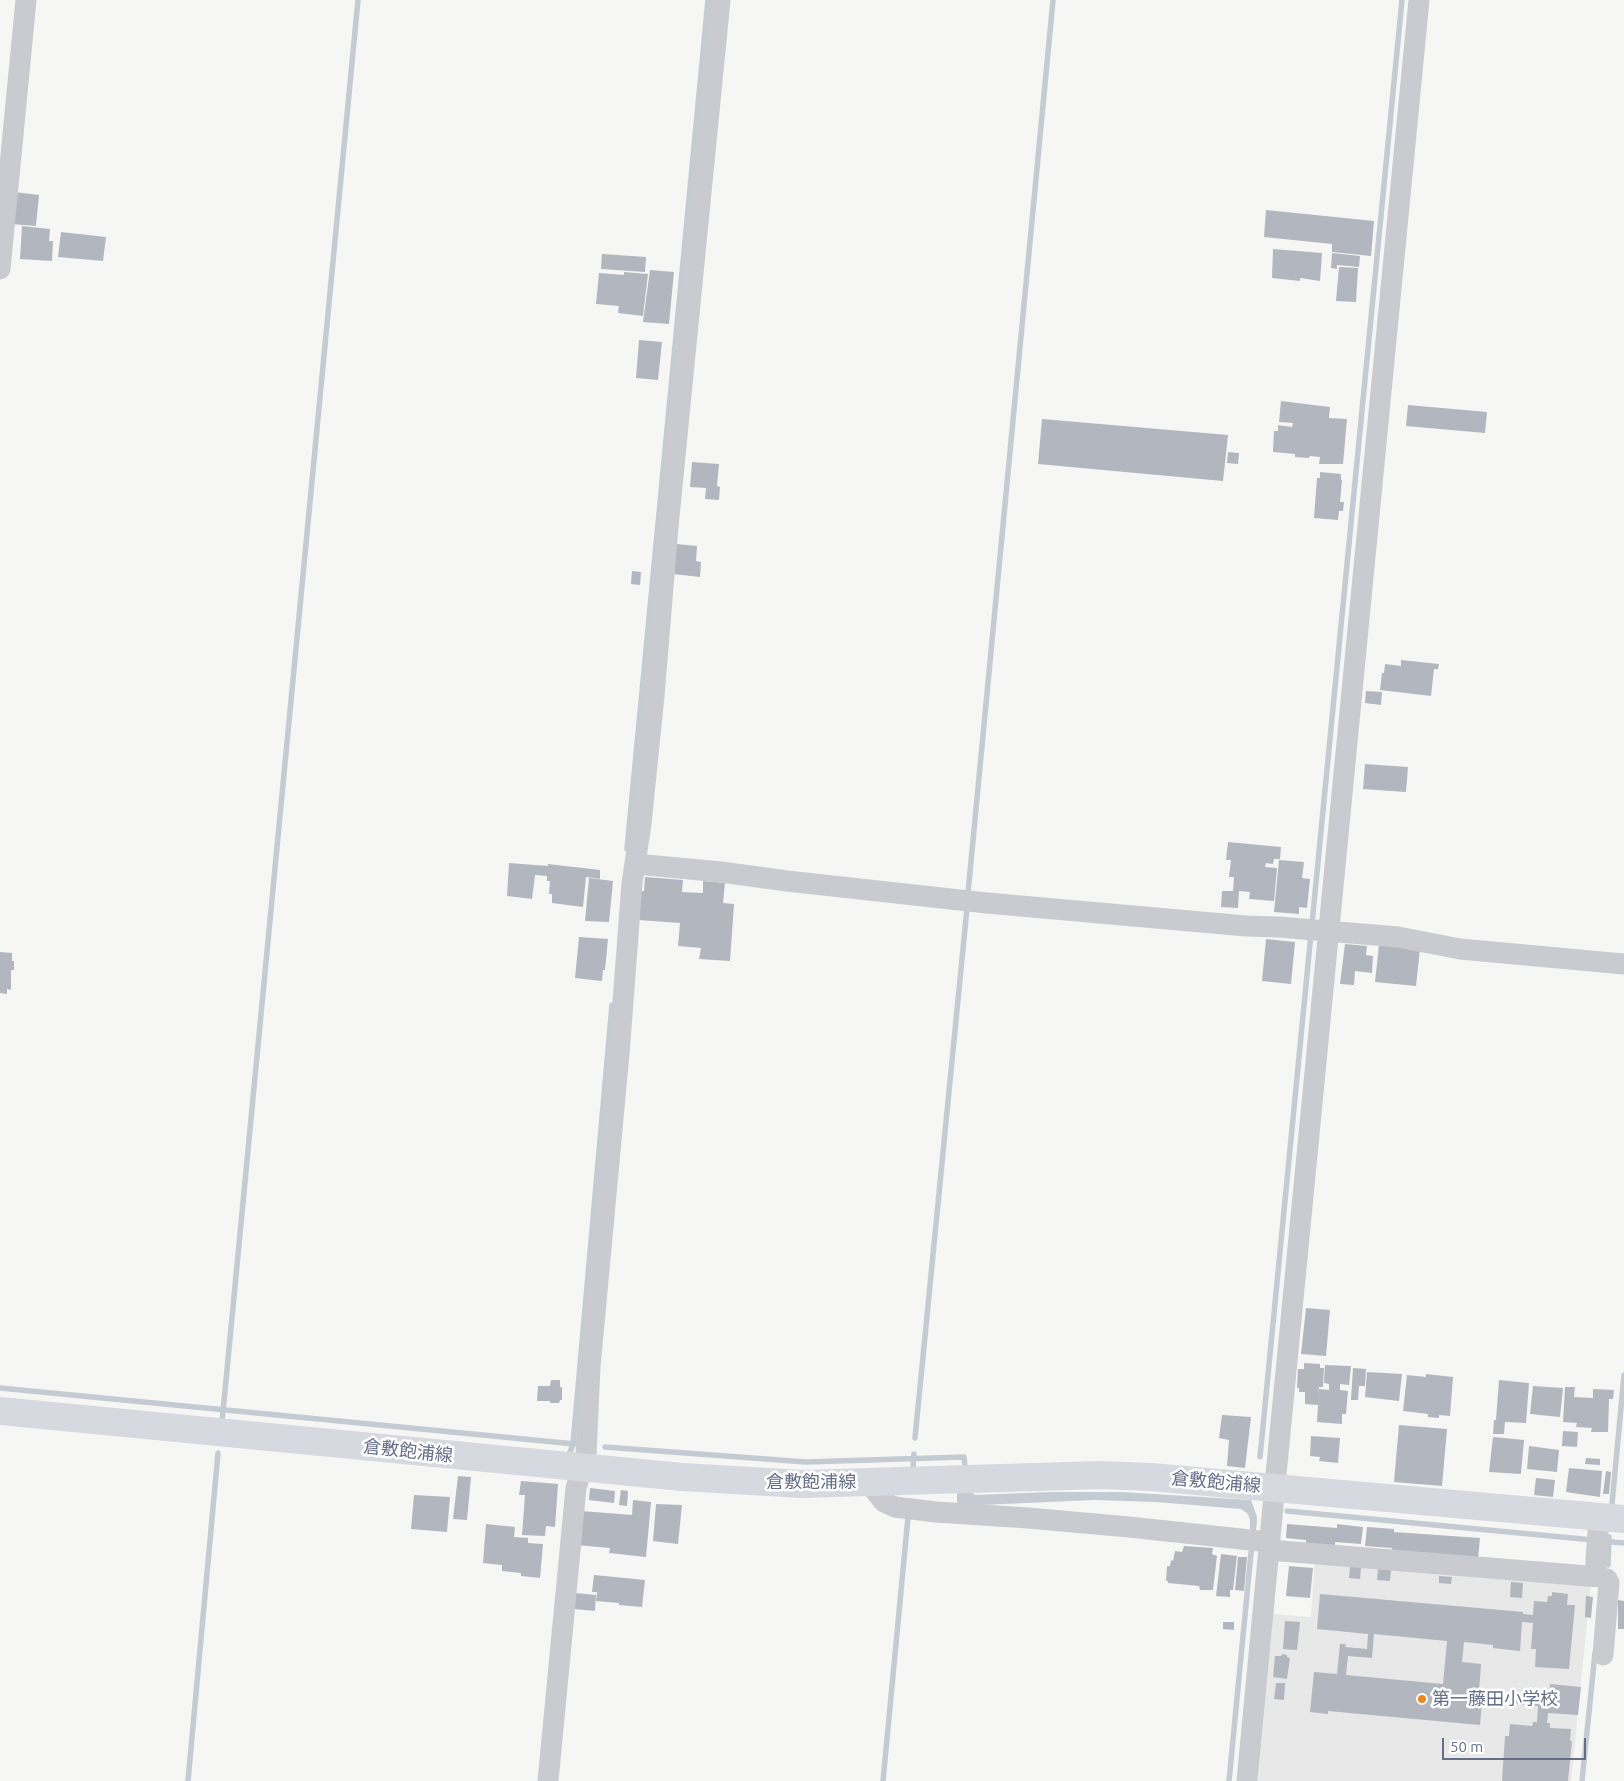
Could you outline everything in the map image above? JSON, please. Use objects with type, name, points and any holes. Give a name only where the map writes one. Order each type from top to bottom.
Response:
[{"type":"main road","name":"倉敷飽浦線","points":[[0,1412],[582,1468],[753,1482],[802,1484],[869,1483],[1101,1475],[1160,1477],[1274,1487],[1604,1530]]},
{"type":"street","points":[[0,269],[26,0]]},
{"type":"street","points":[[548,1781],[576,1488],[586,1455],[590,1367],[619,1054],[632,884],[636,864],[654,696],[668,527],[720,0]]},
{"type":"street","points":[[1248,1781],[1260,1543],[1274,1487],[1317,931],[1419,0]]},
{"type":"street","points":[[636,864],[722,872],[987,903],[1246,926],[1398,937],[1460,949],[1624,964]]},
{"type":"street","points":[[869,1483],[884,1502],[895,1507],[936,1512],[1111,1525],[1260,1543],[1595,1576],[1607,1579],[1609,1583],[1603,1655]]},
{"type":"street","points":[[1595,1576],[1604,1530]]},
{"type":"shaded area","points":[[970,1491],[975,1495],[1121,1492],[1251,1500],[1257,1517],[1256,1529],[1250,1529],[1248,1514],[1241,1509],[1156,1502],[1094,1500],[959,1506],[957,1503],[957,1492]]},
{"type":"shaded area","name":"第一藤田小学校","points":[[1315,1558],[1591,1583],[1571,1781],[1258,1781],[1273,1614],[1311,1617]]},
{"type":"building","points":[[14,192],[39,195],[36,226],[11,224]]},
{"type":"building","points":[[1266,210],[1374,221],[1371,256],[1332,252],[1332,244],[1264,237]]},
{"type":"building","points":[[22,226],[50,229],[49,241],[53,241],[52,261],[20,259]]},
{"type":"building","points":[[61,232],[106,237],[103,261],[58,257]]},
{"type":"building","points":[[1273,249],[1322,253],[1320,281],[1300,278],[1300,281],[1272,278]]},
{"type":"building","points":[[1332,253],[1360,256],[1359,267],[1337,265],[1337,269],[1331,268]]},
{"type":"building","points":[[602,254],[646,257],[645,272],[601,269]]},
{"type":"building","points":[[1339,267],[1358,268],[1356,302],[1336,301]]},
{"type":"building","points":[[650,270],[674,272],[669,324],[643,322]]},
{"type":"building","points":[[624,272],[648,274],[643,316],[618,313],[619,306],[596,304],[599,273],[624,275]]},
{"type":"building","points":[[639,340],[662,342],[658,380],[636,378]]},
{"type":"building","points":[[1281,401],[1330,407],[1329,418],[1347,419],[1343,464],[1319,464],[1320,457],[1295,457],[1295,454],[1273,452],[1274,431],[1278,431],[1278,425],[1292,427],[1293,423],[1279,422]]},
{"type":"building","points":[[1408,405],[1487,412],[1485,433],[1406,426]]},
{"type":"building","points":[[1042,419],[1228,435],[1223,481],[1038,464]]},
{"type":"building","points":[[1228,452],[1239,453],[1238,464],[1227,463]]},
{"type":"building","points":[[692,462],[719,464],[717,486],[720,487],[719,500],[705,499],[706,488],[690,487]]},
{"type":"building","points":[[1320,472],[1341,474],[1340,502],[1344,502],[1343,511],[1339,511],[1338,520],[1314,518],[1317,478],[1320,478]]},
{"type":"building","points":[[676,544],[697,546],[696,561],[701,562],[700,577],[673,574]]},
{"type":"building","points":[[632,571],[641,572],[640,585],[631,584]]},
{"type":"building","points":[[1401,660],[1439,664],[1438,669],[1434,669],[1431,696],[1380,690],[1385,664],[1401,666]]},
{"type":"building","points":[[1366,691],[1382,692],[1381,705],[1365,703]]},
{"type":"building","points":[[1365,764],[1408,767],[1406,792],[1363,789]]},
{"type":"building","points":[[1228,842],[1281,847],[1280,859],[1274,859],[1273,864],[1266,863],[1265,867],[1277,868],[1274,901],[1249,899],[1250,892],[1239,891],[1238,908],[1221,907],[1222,891],[1233,891],[1234,877],[1229,877],[1231,860],[1226,860]]},
{"type":"building","points":[[1279,860],[1304,862],[1302,878],[1310,879],[1307,908],[1299,907],[1299,914],[1274,912]]},
{"type":"building","points":[[509,863],[548,866],[548,864],[600,870],[600,879],[586,877],[583,907],[552,903],[552,894],[549,894],[550,881],[547,881],[547,876],[535,875],[532,899],[507,896]]},
{"type":"building","points":[[645,877],[683,880],[682,892],[703,893],[703,881],[725,883],[723,903],[734,904],[730,961],[699,959],[701,948],[678,946],[680,923],[639,920],[641,891],[644,891]]},
{"type":"building","points":[[589,878],[613,881],[609,922],[585,921]]},
{"type":"building","points":[[579,937],[608,939],[602,981],[575,978]]},
{"type":"building","points":[[1266,939],[1295,942],[1291,984],[1262,981]]},
{"type":"building","points":[[1345,944],[1367,946],[1366,955],[1373,956],[1372,973],[1355,971],[1354,985],[1340,984]]},
{"type":"building","points":[[1379,945],[1420,949],[1416,986],[1375,982]]},
{"type":"building","points":[[0,952],[12,953],[12,961],[14,961],[14,970],[11,970],[11,990],[7,989],[7,994],[0,993]]},
{"type":"building","points":[[1306,1308],[1330,1310],[1326,1356],[1301,1354]]},
{"type":"building","points":[[1304,1363],[1320,1364],[1320,1368],[1324,1368],[1323,1387],[1319,1387],[1318,1405],[1305,1404],[1305,1392],[1299,1392],[1299,1388],[1297,1388],[1298,1369],[1304,1369]]},
{"type":"building","points":[[1325,1365],[1351,1366],[1349,1385],[1340,1384],[1340,1390],[1348,1391],[1346,1414],[1342,1414],[1342,1424],[1317,1422],[1319,1389],[1329,1390],[1329,1384],[1324,1383]]},
{"type":"building","points":[[1353,1368],[1366,1369],[1365,1386],[1359,1386],[1358,1400],[1351,1400]]},
{"type":"building","points":[[1367,1372],[1402,1374],[1399,1401],[1365,1397]]},
{"type":"building","points":[[1426,1374],[1453,1377],[1450,1416],[1428,1417],[1428,1414],[1403,1411],[1407,1375],[1426,1377]]},
{"type":"building","points":[[551,1380],[560,1380],[562,1400],[559,1403],[537,1401],[538,1386],[550,1386]]},
{"type":"building","points":[[1499,1380],[1529,1383],[1526,1423],[1505,1422],[1504,1434],[1493,1434],[1494,1420],[1496,1420]]},
{"type":"building","points":[[1533,1386],[1563,1388],[1560,1417],[1530,1414]]},
{"type":"building","points":[[1565,1387],[1575,1387],[1574,1397],[1593,1398],[1593,1389],[1614,1390],[1613,1399],[1609,1399],[1608,1432],[1591,1432],[1592,1428],[1576,1427],[1577,1423],[1563,1422]]},
{"type":"building","points":[[1222,1415],[1251,1417],[1245,1468],[1227,1466],[1229,1440],[1219,1438]]},
{"type":"building","points":[[1399,1425],[1447,1429],[1442,1486],[1394,1482]]},
{"type":"building","points":[[1563,1431],[1578,1432],[1577,1447],[1562,1446]]},
{"type":"building","points":[[1311,1436],[1340,1438],[1338,1463],[1319,1461],[1320,1457],[1310,1456]]},
{"type":"building","points":[[1493,1437],[1524,1440],[1521,1474],[1489,1472]]},
{"type":"building","points":[[1529,1446],[1559,1450],[1557,1472],[1527,1469]]},
{"type":"building","points":[[1586,1458],[1600,1459],[1600,1465],[1585,1464]]},
{"type":"building","points":[[1569,1468],[1602,1471],[1600,1497],[1566,1492]]},
{"type":"building","points":[[1606,1471],[1611,1472],[1609,1494],[1603,1494]]},
{"type":"building","points":[[458,1476],[471,1477],[467,1520],[453,1519]]},
{"type":"building","points":[[1536,1478],[1555,1480],[1553,1497],[1534,1495]]},
{"type":"building","points":[[521,1481],[558,1484],[555,1527],[546,1526],[545,1536],[522,1535],[525,1495],[519,1495]]},
{"type":"building","points":[[590,1488],[615,1491],[614,1503],[589,1500]]},
{"type":"building","points":[[621,1490],[628,1491],[627,1506],[619,1505]]},
{"type":"building","points":[[414,1495],[450,1497],[447,1532],[411,1529]]},
{"type":"building","points":[[633,1500],[651,1502],[646,1557],[609,1553],[610,1548],[576,1545],[581,1511],[632,1515]]},
{"type":"building","points":[[656,1504],[682,1505],[678,1544],[653,1541]]},
{"type":"building","points":[[486,1524],[515,1527],[514,1537],[528,1538],[528,1543],[543,1544],[540,1578],[502,1571],[502,1565],[483,1563]]},
{"type":"building","points":[[1287,1524],[1337,1528],[1337,1524],[1363,1527],[1361,1544],[1335,1542],[1335,1547],[1306,1544],[1306,1540],[1286,1538]]},
{"type":"building","points":[[1367,1527],[1394,1529],[1394,1532],[1480,1538],[1478,1559],[1391,1553],[1392,1548],[1365,1546]]},
{"type":"building","points":[[1184,1546],[1213,1548],[1212,1554],[1217,1556],[1213,1590],[1200,1590],[1199,1586],[1168,1583],[1166,1581],[1167,1566],[1170,1566],[1171,1560],[1173,1561],[1175,1551],[1182,1552]]},
{"type":"building","points":[[1221,1554],[1237,1556],[1233,1590],[1230,1590],[1230,1597],[1216,1596]]},
{"type":"building","points":[[1238,1557],[1247,1557],[1244,1591],[1235,1590]]},
{"type":"building","points":[[1289,1566],[1313,1568],[1310,1598],[1286,1596]]},
{"type":"building","points":[[1350,1566],[1361,1567],[1360,1579],[1349,1578]]},
{"type":"building","points":[[1378,1569],[1391,1570],[1390,1581],[1377,1580]]},
{"type":"building","points":[[594,1575],[645,1580],[642,1607],[596,1601],[597,1592],[592,1592]]},
{"type":"building","points":[[1439,1576],[1452,1577],[1451,1584],[1439,1583]]},
{"type":"building","points":[[1511,1582],[1523,1583],[1522,1598],[1510,1597]]},
{"type":"building","points":[[1552,1592],[1568,1594],[1567,1605],[1575,1605],[1569,1669],[1535,1667],[1536,1649],[1531,1649],[1533,1623],[1522,1622],[1520,1651],[1493,1648],[1493,1645],[1464,1642],[1462,1662],[1481,1664],[1479,1692],[1483,1693],[1549,1698],[1550,1684],[1581,1687],[1578,1715],[1548,1713],[1547,1723],[1550,1723],[1550,1728],[1571,1729],[1570,1741],[1572,1741],[1568,1781],[1502,1781],[1505,1736],[1509,1736],[1510,1724],[1532,1726],[1533,1722],[1537,1722],[1538,1706],[1482,1701],[1480,1725],[1328,1711],[1328,1714],[1310,1712],[1314,1672],[1337,1674],[1340,1644],[1346,1644],[1345,1647],[1367,1649],[1368,1634],[1317,1629],[1320,1594],[1523,1612],[1523,1614],[1533,1615],[1534,1601],[1547,1602],[1548,1596],[1552,1596]],"holes":[[[1374,1634],[1447,1641],[1443,1684],[1346,1675],[1348,1656],[1372,1658]]]},
{"type":"building","points":[[575,1593],[596,1595],[595,1611],[574,1609]]},
{"type":"building","points":[[1586,1596],[1593,1597],[1591,1618],[1585,1617]]},
{"type":"building","points":[[1618,1600],[1624,1601],[1624,1629],[1618,1629]]},
{"type":"building","points":[[1285,1621],[1300,1622],[1297,1650],[1283,1649]]},
{"type":"building","points":[[1223,1622],[1234,1622],[1234,1630],[1223,1629]]},
{"type":"building","points":[[1282,1654],[1290,1658],[1287,1679],[1273,1677],[1275,1656],[1281,1656]]},
{"type":"building","points":[[1276,1683],[1285,1683],[1284,1700],[1274,1699]]},
{"type":"waterway","points":[[222,1422],[358,0]]},
{"type":"waterway","points":[[627,849],[708,0]]},
{"type":"waterway","points":[[968,893],[1053,0]]},
{"type":"waterway","points":[[1260,1457],[1402,0]]},
{"type":"waterway","points":[[915,1438],[967,908]]},
{"type":"waterway","points":[[570,1452],[573,1444],[612,1005]]},
{"type":"waterway","points":[[1612,1504],[1624,1375]]},
{"type":"waterway","points":[[0,1388],[575,1444]]},
{"type":"waterway","points":[[605,1447],[806,1462],[964,1457],[965,1466]]},
{"type":"waterway","points":[[188,1781],[218,1453]]},
{"type":"waterway","points":[[913,1467],[914,1454]]},
{"type":"waterway","points":[[1287,1511],[1593,1540]]},
{"type":"waterway","points":[[883,1781],[908,1517]]},
{"type":"waterway","points":[[1229,1781],[1254,1522]]},
{"type":"waterway","points":[[1608,1565],[1609,1537]]},
{"type":"waterway","points":[[1602,1541],[1624,1543]]},
{"type":"waterway","points":[[1582,1781],[1595,1653]]},
{"type":"place","name":"第一藤田小学校","points":[[1422,1699]]}]
